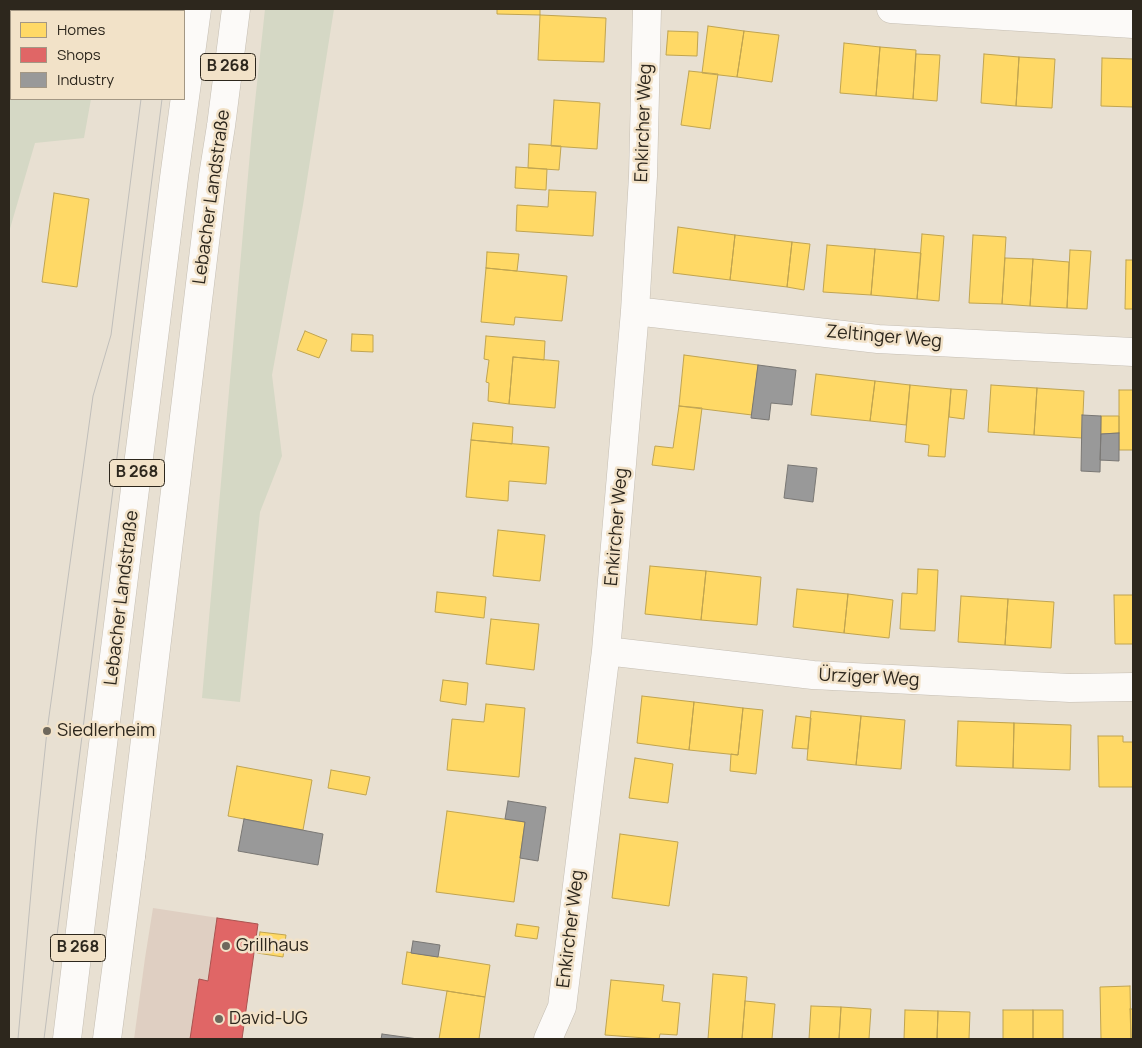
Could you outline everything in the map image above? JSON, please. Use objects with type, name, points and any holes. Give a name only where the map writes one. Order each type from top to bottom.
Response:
[{"type":"main road","name":"Lebacher Landstraße","points":[[185,97],[197,9]]},
{"type":"main road","name":"Lebacher Landstraße","points":[[107,1039],[131,856],[213,176],[236,9]]},
{"type":"main road","name":"Enkircher Weg","points":[[548,1039],[562,1007],[606,651],[636,311],[643,176],[647,9]]},
{"type":"main road","points":[[891,9],[1133,24]]},
{"type":"main road","name":"Lebacher Landstraße","points":[[67,1039],[185,100]]},
{"type":"main road","name":"Zeltinger Weg","points":[[636,311],[878,339],[1133,352]]},
{"type":"main road","name":"Ürziger Weg","points":[[606,651],[813,675],[1070,688],[1133,687]]},
{"type":"shaded area","points":[[153,908],[258,924],[242,1039],[134,1039]]},
{"type":"green space","points":[[9,9],[108,9],[10,10],[10,100],[91,100],[84,138],[35,143],[9,232]]},
{"type":"green space","points":[[265,9],[334,9],[303,205],[272,375],[282,456],[260,512],[240,702],[202,698],[252,130]]},
{"type":"building: Homes","points":[[497,9],[540,9],[540,15],[497,14]]},
{"type":"building: Homes","points":[[540,15],[606,18],[604,62],[538,60]]},
{"type":"building: Homes","points":[[708,26],[744,31],[737,77],[702,73]]},
{"type":"building: Homes","points":[[668,31],[698,32],[697,56],[666,55]]},
{"type":"building: Homes","points":[[744,31],[779,35],[772,82],[737,77]]},
{"type":"building: Homes","points":[[844,43],[880,47],[876,96],[840,93]]},
{"type":"building: Homes","points":[[880,47],[916,50],[913,99],[876,96]]},
{"type":"building: Homes","points":[[916,54],[940,55],[937,101],[913,99]]},
{"type":"building: Homes","points":[[984,54],[1019,57],[1016,106],[981,103]]},
{"type":"building: Homes","points":[[1019,57],[1055,59],[1052,108],[1016,106]]},
{"type":"building: Homes","points":[[1102,58],[1133,59],[1133,107],[1101,106]]},
{"type":"building: Homes","points":[[689,71],[718,74],[710,129],[681,125]]},
{"type":"building: Homes","points":[[554,100],[600,103],[597,149],[551,146]]},
{"type":"building: Homes","points":[[529,144],[561,146],[559,170],[528,168]]},
{"type":"building: Homes","points":[[516,167],[547,169],[546,190],[515,188]]},
{"type":"building: Homes","points":[[549,190],[596,192],[593,236],[516,231],[517,205],[548,207]]},
{"type":"building: Homes","points":[[54,193],[89,199],[77,287],[42,282]]},
{"type":"building: Homes","points":[[678,227],[735,235],[730,280],[673,273]]},
{"type":"building: Homes","points":[[922,234],[944,236],[939,301],[917,299]]},
{"type":"building: Homes","points":[[735,235],[792,242],[787,287],[730,280]]},
{"type":"building: Homes","points":[[973,235],[1006,237],[1002,304],[969,303]]},
{"type":"building: Homes","points":[[792,242],[810,244],[804,290],[787,287]]},
{"type":"building: Homes","points":[[827,245],[875,249],[871,295],[823,292]]},
{"type":"building: Homes","points":[[875,249],[921,253],[917,299],[871,295]]},
{"type":"building: Homes","points":[[1070,250],[1091,251],[1087,309],[1067,308]]},
{"type":"building: Homes","points":[[487,252],[519,254],[517,271],[486,268]]},
{"type":"building: Homes","points":[[1005,258],[1033,259],[1030,306],[1002,304]]},
{"type":"building: Homes","points":[[1033,259],[1069,262],[1067,308],[1030,306]]},
{"type":"building: Homes","points":[[1126,260],[1133,260],[1133,309],[1125,309]]},
{"type":"building: Homes","points":[[486,268],[567,276],[562,321],[515,317],[514,325],[481,322]]},
{"type":"building: Homes","points":[[305,331],[327,340],[319,358],[297,350]]},
{"type":"building: Homes","points":[[352,334],[373,335],[373,352],[351,351]]},
{"type":"building: Homes","points":[[486,336],[545,341],[544,360],[513,357],[509,404],[488,401],[489,383],[486,382],[489,360],[484,359]]},
{"type":"building: Homes","points":[[684,355],[758,365],[752,415],[679,406]]},
{"type":"building: Homes","points":[[513,357],[559,361],[555,408],[509,404]]},
{"type":"building: Homes","points":[[816,374],[875,381],[870,421],[811,415]]},
{"type":"building: Homes","points":[[875,381],[910,385],[906,425],[870,421]]},
{"type":"building: Homes","points":[[910,385],[951,389],[945,457],[928,456],[929,445],[905,442]]},
{"type":"building: Homes","points":[[991,385],[1037,388],[1034,435],[988,432]]},
{"type":"building: Homes","points":[[1037,388],[1084,391],[1082,438],[1034,435]]},
{"type":"building: Homes","points":[[951,389],[967,390],[964,419],[949,417]]},
{"type":"building: Homes","points":[[1119,390],[1133,390],[1133,450],[1119,450]]},
{"type":"building: Homes","points":[[679,406],[702,408],[694,470],[652,465],[655,446],[673,448]]},
{"type":"building: Homes","points":[[1101,416],[1119,416],[1119,433],[1101,434]]},
{"type":"building: Homes","points":[[473,423],[513,427],[512,444],[471,440]]},
{"type":"building: Homes","points":[[471,440],[549,447],[546,484],[509,481],[508,501],[466,497]]},
{"type":"building: Homes","points":[[498,530],[545,535],[540,581],[493,576]]},
{"type":"building: Homes","points":[[650,566],[706,571],[701,620],[645,614]]},
{"type":"building: Homes","points":[[918,569],[938,570],[935,631],[900,629],[902,593],[917,594]]},
{"type":"building: Homes","points":[[706,571],[761,577],[757,625],[701,620]]},
{"type":"building: Homes","points":[[797,589],[848,594],[844,633],[793,627]]},
{"type":"building: Homes","points":[[437,592],[486,597],[484,618],[435,612]]},
{"type":"building: Homes","points":[[848,594],[893,600],[889,638],[844,633]]},
{"type":"building: Homes","points":[[1114,595],[1133,595],[1133,644],[1115,644]]},
{"type":"building: Homes","points":[[961,596],[1008,599],[1005,645],[958,642]]},
{"type":"building: Homes","points":[[1008,599],[1054,602],[1051,648],[1005,645]]},
{"type":"building: Homes","points":[[491,619],[539,624],[534,670],[486,664]]},
{"type":"building: Homes","points":[[443,680],[468,683],[466,705],[440,701]]},
{"type":"building: Homes","points":[[642,696],[694,702],[689,750],[637,743]]},
{"type":"building: Homes","points":[[694,702],[743,708],[738,755],[689,750]]},
{"type":"building: Homes","points":[[486,704],[525,708],[519,777],[447,770],[452,719],[484,722]]},
{"type":"building: Homes","points":[[743,708],[763,710],[756,774],[730,771],[731,754],[738,755]]},
{"type":"building: Homes","points":[[811,711],[861,716],[856,765],[807,760]]},
{"type":"building: Homes","points":[[796,716],[811,718],[808,749],[792,748]]},
{"type":"building: Homes","points":[[861,716],[905,720],[901,769],[856,765]]},
{"type":"building: Homes","points":[[958,721],[1014,723],[1013,768],[956,766]]},
{"type":"building: Homes","points":[[1014,723],[1071,725],[1070,770],[1013,768]]},
{"type":"building: Homes","points":[[1098,736],[1123,736],[1123,742],[1133,742],[1133,787],[1099,787]]},
{"type":"building: Homes","points":[[635,758],[673,764],[668,803],[629,798]]},
{"type":"building: Homes","points":[[237,766],[312,780],[303,830],[228,816]]},
{"type":"building: Homes","points":[[331,770],[370,777],[366,795],[328,788]]},
{"type":"building: Homes","points":[[447,811],[525,822],[514,902],[436,892]]},
{"type":"building: Homes","points":[[620,834],[678,842],[669,906],[612,898]]},
{"type":"building: Homes","points":[[517,924],[539,927],[537,939],[515,936]]},
{"type":"building: Homes","points":[[260,932],[286,935],[283,957],[257,953]]},
{"type":"building: Homes","points":[[407,952],[490,965],[485,997],[402,984]]},
{"type":"building: Homes","points":[[713,974],[747,977],[742,1039],[708,1039]]},
{"type":"building: Homes","points":[[611,980],[664,985],[662,1001],[680,1003],[677,1035],[660,1034],[659,1039],[605,1035]]},
{"type":"building: Homes","points":[[1130,986],[1131,1039],[1101,1039],[1100,987]]},
{"type":"building: Homes","points":[[447,991],[485,997],[479,1039],[439,1039]]},
{"type":"building: Homes","points":[[745,1001],[775,1004],[772,1039],[742,1039]]},
{"type":"building: Homes","points":[[811,1006],[841,1007],[839,1039],[809,1039]]},
{"type":"building: Homes","points":[[841,1007],[871,1009],[869,1039],[839,1039]]},
{"type":"building: Homes","points":[[1130,1009],[1133,1009],[1133,1039],[1131,1039]]},
{"type":"building: Homes","points":[[905,1010],[938,1011],[937,1039],[904,1039]]},
{"type":"building: Homes","points":[[1003,1010],[1033,1010],[1033,1039],[1003,1039]]},
{"type":"building: Homes","points":[[1033,1010],[1063,1010],[1063,1039],[1033,1039]]},
{"type":"building: Homes","points":[[938,1011],[970,1012],[969,1039],[937,1039]]},
{"type":"building: Shops","points":[[217,918],[258,924],[242,1039],[190,1039],[199,979],[208,981]]},
{"type":"building: Industry","points":[[758,365],[796,370],[792,405],[771,403],[769,420],[751,418]]},
{"type":"building: Industry","points":[[1082,415],[1101,416],[1100,472],[1081,471]]},
{"type":"building: Industry","points":[[1119,433],[1119,461],[1100,460],[1101,434]]},
{"type":"building: Industry","points":[[788,465],[817,468],[813,502],[784,498]]},
{"type":"building: Industry","points":[[508,801],[546,807],[538,861],[520,858],[525,822],[505,819]]},
{"type":"building: Industry","points":[[244,819],[323,834],[318,865],[238,851]]},
{"type":"building: Industry","points":[[413,941],[440,945],[438,957],[411,953]]},
{"type":"building: Industry","points":[[382,1034],[418,1039],[381,1039]]},
{"type":"tram line","points":[[18,1039],[47,731],[93,396],[111,335],[141,100]]},
{"type":"tram line","points":[[44,1039],[162,100]]},
{"type":"place","name":"Siedlerheim","points":[[47,731]]},
{"type":"place","name":"Grillhaus","points":[[226,946]]},
{"type":"place","name":"David-UG","points":[[219,1019]]}]
